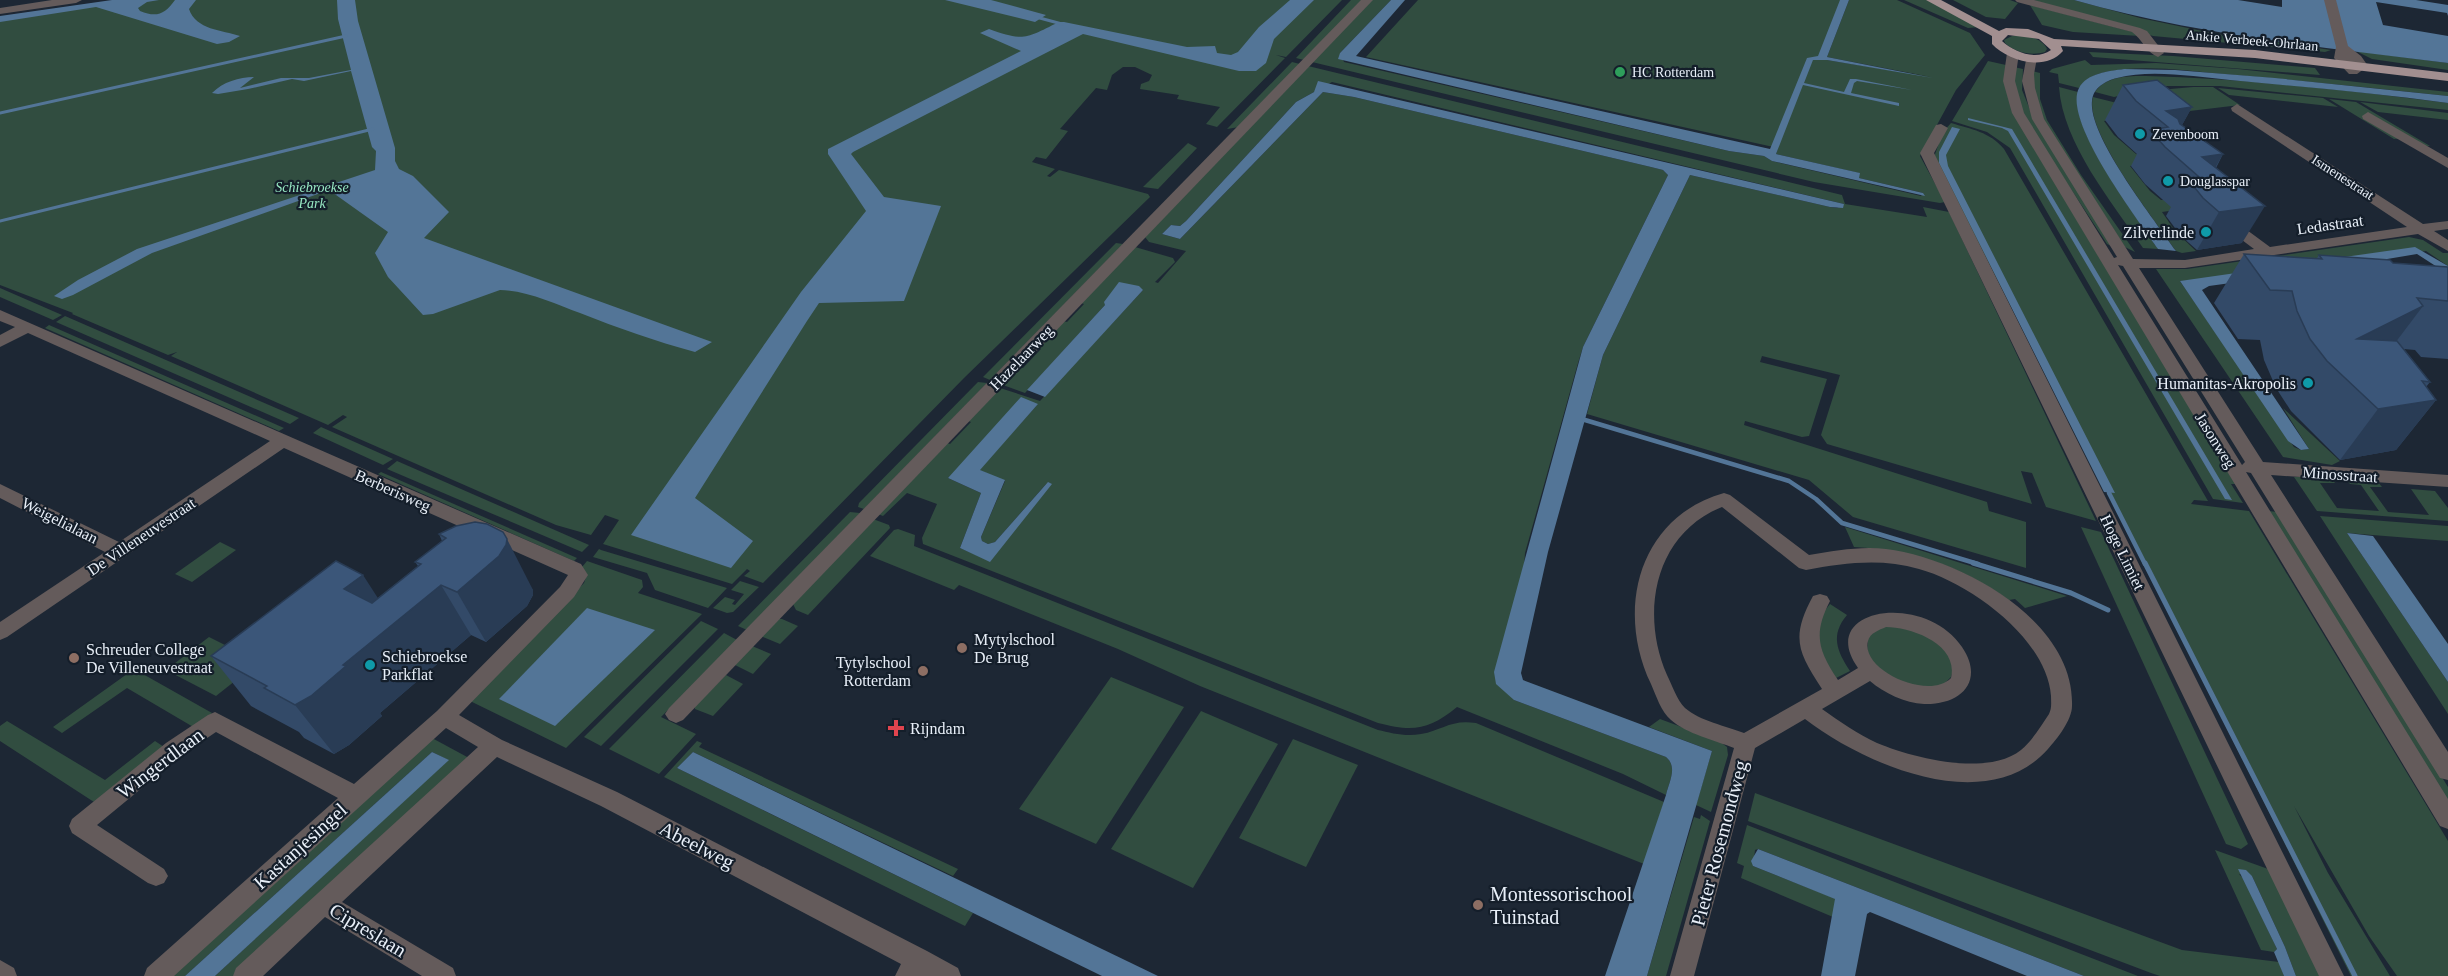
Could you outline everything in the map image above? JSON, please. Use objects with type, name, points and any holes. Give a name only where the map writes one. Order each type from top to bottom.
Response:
[{"type":"main road","points":[[1932,0],[2004,34],[2032,34],[2054,45],[2055,54],[2031,57],[2013,53],[1997,44],[1995,39],[2004,34]]},
{"type":"main road","points":[[1948,0],[2004,34]]},
{"type":"main road","name":"Ankie Verbeek-Ohrlaan","points":[[2054,45],[2155,50],[2448,77]]},
{"type":"main road","name":"Ankie Verbeek-Ohrlaan","points":[[2352,67],[2448,83]]},
{"type":"street","points":[[0,12],[76,0]]},
{"type":"street","name":"Hazelaarweg","points":[[676,714],[1367,0]]},
{"type":"street","points":[[2021,0],[2136,30],[2143,34],[2155,50]]},
{"type":"street","points":[[2330,0],[2342,47],[2340,57],[2352,67]]},
{"type":"street","points":[[2342,47],[2350,52],[2352,67]]},
{"type":"street","name":"Jasonweg","points":[[2013,53],[2009,81],[2012,98],[2019,113],[2256,467],[2448,771]]},
{"type":"street","name":"Jasonweg","points":[[2031,57],[2026,81],[2029,97],[2038,118],[2232,465],[2448,819]]},
{"type":"street","name":"Ismenestraat","points":[[2237,108],[2448,247]]},
{"type":"street","points":[[2368,116],[2448,164]]},
{"type":"street","name":"Hoge Limiet","points":[[1941,128],[1927,153],[1932,164],[2332,976]]},
{"type":"street","points":[[2216,214],[2266,251]]},
{"type":"street","name":"Ledastraat","points":[[2118,258],[2185,264],[2448,225]]},
{"type":"street","points":[[2238,255],[2254,268]]},
{"type":"street","name":"Berberisweg","points":[[0,315],[574,570],[578,575],[567,592],[444,717]]},
{"type":"street","points":[[0,342],[27,327]]},
{"type":"street","name":"De Villeneuvestraat","points":[[0,632],[282,441]]},
{"type":"street","name":"Minosstraat","points":[[2232,465],[2445,485]]},
{"type":"street","name":"Weigelialaan","points":[[0,490],[120,551]]},
{"type":"street","points":[[1746,743],[1677,714],[1654,670],[1645,639],[1642,606],[1649,570],[1667,539],[1696,512],[1724,499],[1806,563],[1853,555],[1886,556],[1928,564],[1967,582],[2010,612],[2034,634],[2051,659],[2061,685],[2062,710],[2039,748],[2013,765],[1981,773],[1934,770],[1888,757],[1849,739],[1807,709]]},
{"type":"street","points":[[1820,601],[1811,615],[1807,637],[1813,658],[1835,692]]},
{"type":"street","points":[[1883,619],[1915,622],[1945,639],[1960,660],[1962,670],[1960,680],[1954,688],[1941,694],[1923,696],[1904,692],[1885,683],[1870,671],[1857,649],[1858,639],[1862,630],[1870,623],[1883,619]]},
{"type":"street","name":"Pieter Rosemondweg","points":[[1682,976],[1746,743],[1870,671]]},
{"type":"street","name":"Abeelweg","points":[[444,717],[494,746],[609,799],[913,967],[949,976]]},
{"type":"street","name":"Kastanjesingel","points":[[156,976],[444,717]]},
{"type":"street","name":"Wingerdlaan","points":[[156,876],[80,826],[174,749],[215,721],[356,796]]},
{"type":"street","points":[[245,976],[494,746]]},
{"type":"street","name":"Cipreslaan","points":[[323,903],[444,976]]},
{"type":"street","points":[[0,972],[6,976]]},
{"type":"green space","name":"Schiebroekse Park","points":[[133,0],[1342,0],[1286,57],[1276,55],[1285,58],[1217,127],[1206,124],[1220,107],[1177,99],[1179,95],[1140,89],[1141,84],[1149,81],[1152,75],[1135,67],[1123,67],[1112,75],[1107,90],[1096,88],[1060,129],[1068,131],[1046,159],[1036,157],[1032,162],[1055,169],[1047,176],[1050,177],[1059,170],[1148,194],[1150,197],[964,378],[763,583],[744,576],[750,571],[747,569],[732,584],[603,544],[619,520],[605,515],[591,535],[556,525],[332,427],[347,417],[343,415],[328,425],[171,356],[177,352],[168,355],[73,313],[0,285],[0,19]]},
{"type":"green space","points":[[1351,0],[1362,0],[1304,60],[1296,58]]},
{"type":"green space","points":[[1370,0],[1391,0],[1340,53],[1344,62],[1729,151],[1764,156],[1772,161],[1921,196],[1923,193],[1859,178],[1859,173],[1776,154],[1778,148],[1366,57],[1418,0],[1845,0],[1822,58],[1814,60],[1827,60],[1931,77],[1827,57],[1849,0],[1897,0],[1970,33],[1985,55],[1956,90],[1920,156],[1945,202],[1940,203],[1814,182],[1312,62]]},
{"type":"green space","points":[[1904,0],[1928,0],[1980,27],[1968,28]]},
{"type":"green space","points":[[1953,0],[2010,0],[2018,3],[2005,19],[1986,17]]},
{"type":"green space","points":[[2033,0],[2074,0],[2140,18],[2207,32],[2331,50],[2325,52],[2153,36]]},
{"type":"green space","points":[[2030,5],[2133,32],[2140,36],[2073,32],[2042,25]]},
{"type":"green space","points":[[2012,36],[2032,38],[2041,42],[2047,49],[2045,52],[2035,54],[2024,53],[2005,43],[2004,40]]},
{"type":"green space","points":[[2356,51],[2448,63],[2448,70],[2372,59]]},
{"type":"green space","points":[[2089,52],[2173,56],[2315,68],[2320,75],[2093,57]]},
{"type":"green space","points":[[2085,60],[2091,65],[2156,63],[2238,69],[2448,92],[2448,96],[2150,68],[2102,73],[2087,80],[2079,88],[2059,83],[2058,74],[2049,72],[2052,69]]},
{"type":"green space","points":[[1988,61],[2006,65],[2005,81],[2239,484],[2231,484],[2243,503],[2213,499],[2010,148],[1987,132],[1952,121]]},
{"type":"green space","points":[[1292,62],[1300,64],[1239,127],[1227,129]]},
{"type":"green space","points":[[1308,66],[1842,195],[1845,204],[1927,217],[1923,207],[1949,212],[2096,521],[2046,507],[2032,473],[2021,471],[2032,504],[1827,444],[1821,435],[1840,375],[1762,356],[1760,362],[1827,379],[1809,436],[1802,437],[1745,421],[1744,425],[1987,502],[1989,511],[2026,522],[2026,568],[1853,517],[1809,480],[1587,414],[1603,355],[1690,175],[1830,207],[1837,208],[1844,204],[1332,82],[1296,102],[1186,221],[1180,226],[1171,225],[1162,234],[1180,239],[1323,92],[1354,97],[1651,167],[1663,170],[1668,175],[1583,347],[1578,363],[1525,553],[1514,700],[1666,757],[1670,761],[1672,770],[1666,795],[1623,774],[1457,707],[1429,725],[1420,727],[1401,728],[1378,723],[923,544],[922,538],[937,504],[907,493],[883,516],[878,514],[947,443],[950,444],[971,422],[968,421],[1000,388],[1040,401],[1143,290],[1105,305],[1025,393],[1003,385],[1019,367],[1023,368],[1041,349],[1038,348],[1063,321],[1067,322],[1084,304],[1081,303],[1135,247],[1173,258],[1175,262],[1155,282],[1158,283],[1186,251],[1149,242],[1145,237]],"holes":[[[1038,404],[979,470],[1005,481],[981,537],[982,541],[988,544],[995,542],[1047,483],[990,561],[960,548],[981,493],[948,478]]]},
{"type":"green space","points":[[2014,67],[2023,69],[2022,90],[2033,117],[2111,246],[2107,244],[2023,116],[2014,88]]},
{"type":"green space","points":[[2032,71],[2040,73],[2040,99],[2047,120],[2081,175],[2135,252],[2125,247],[2043,119],[2037,107]]},
{"type":"green space","points":[[2146,76],[2260,82],[2373,94],[2448,103],[2448,110],[2220,86],[2163,86],[2114,97],[2095,92],[2111,80]]},
{"type":"green space","points":[[2059,87],[2078,92],[2078,108],[2083,127],[2094,149],[2121,195],[2158,249],[2143,248],[2091,172],[2069,130],[2062,108]]},
{"type":"green space","points":[[2213,87],[2240,105],[2173,113],[2148,91]]},
{"type":"green space","points":[[2218,88],[2323,98],[2338,107],[2229,95]]},
{"type":"green space","points":[[2093,97],[2133,107],[2138,116],[2104,121],[2114,135],[2136,154],[2152,152],[2164,161],[2130,166],[2150,191],[2161,200],[2184,198],[2196,207],[2162,212],[2175,231],[2196,251],[2182,253],[2176,251],[2138,198],[2099,131],[2093,112]]},
{"type":"green space","points":[[2329,99],[2356,102],[2430,146],[2394,139]]},
{"type":"green space","points":[[2360,102],[2448,113],[2448,120],[2378,112]]},
{"type":"green space","points":[[1951,123],[1986,135],[2004,149],[2208,501],[2194,500],[2191,504],[2249,511],[2448,841],[2448,976],[2397,976],[2369,936],[2294,806],[2328,873],[2390,976],[2351,976],[2158,590],[1934,157],[1943,132]]},
{"type":"green space","points":[[1188,143],[1197,148],[1158,189],[1143,187]]},
{"type":"green space","points":[[2409,237],[2423,240],[2443,253],[2448,253],[2448,266],[2426,251],[2280,277],[2180,281],[2294,447],[2301,450],[2309,449],[2283,408],[2340,461],[2332,465],[2283,457],[2156,269],[2187,269]]},
{"type":"green space","points":[[1116,243],[1123,244],[990,380],[983,377]]},
{"type":"green space","points":[[0,288],[62,315],[53,320],[0,297]]},
{"type":"green space","points":[[65,316],[299,418],[290,424],[56,322]]},
{"type":"green space","points":[[49,325],[284,428],[279,431],[45,328]]},
{"type":"green space","points":[[978,382],[987,383],[864,509],[858,507],[859,503]]},
{"type":"green space","points":[[321,427],[393,459],[383,465],[313,433]]},
{"type":"green space","points":[[397,461],[589,545],[582,552],[387,469]]},
{"type":"green space","points":[[381,472],[577,558],[574,561],[378,474]]},
{"type":"green space","points":[[2294,477],[2330,477],[2335,483],[2320,483],[2337,508],[2379,511],[2361,485],[2350,484],[2345,478],[2377,481],[2382,487],[2370,487],[2388,512],[2429,515],[2411,489],[2435,491],[2448,508],[2448,521],[2317,511]]},
{"type":"green space","points":[[2268,511],[2278,512],[2448,787],[2448,804]]},
{"type":"green space","points":[[850,512],[860,513],[747,630],[738,626]]},
{"type":"green space","points":[[2320,516],[2448,526],[2448,541],[2347,533],[2448,682],[2448,714]]},
{"type":"green space","points":[[873,519],[889,525],[890,528],[808,615],[796,610],[793,604]]},
{"type":"green space","points":[[1845,527],[2067,596],[2025,608],[2015,599],[2009,600],[1973,578],[1936,562],[1897,552],[1854,547]]},
{"type":"green space","points":[[2081,527],[2101,532],[2248,844],[2241,849],[2226,844]]},
{"type":"green space","points":[[898,529],[915,535],[914,546],[1378,730],[1415,735],[1460,722],[1476,723],[1664,802],[1644,864],[1200,686],[1118,649],[959,585],[954,590],[870,556],[894,530]]},
{"type":"green space","points":[[220,542],[236,550],[192,582],[175,574]]},
{"type":"green space","points":[[599,549],[727,588],[708,608],[655,590],[647,573],[593,557]]},
{"type":"green space","points":[[587,561],[642,580],[643,587],[638,593],[702,614],[566,748],[468,700],[584,583],[587,574],[582,567]]},
{"type":"green space","points":[[740,581],[759,587],[733,612],[727,613],[713,608],[725,597],[735,600],[732,604],[735,605],[744,594],[731,590]]},
{"type":"green space","points":[[1830,604],[1847,615],[1838,629],[1837,643],[1850,671],[1834,679],[1822,662],[1815,623]]},
{"type":"green space","points":[[778,619],[798,626],[780,644],[763,637],[763,634]]},
{"type":"green space","points":[[701,621],[718,629],[601,746],[584,737]]},
{"type":"green space","points":[[1902,624],[1943,645],[1954,667],[1951,677],[1943,685],[1916,689],[1886,677],[1867,656],[1868,635],[1876,628]]},
{"type":"green space","points":[[724,633],[737,640],[661,717],[696,734],[659,774],[609,749]]},
{"type":"green space","points":[[209,637],[259,662],[216,696],[166,670]]},
{"type":"green space","points":[[752,646],[771,654],[753,674],[735,665]]},
{"type":"green space","points":[[134,669],[212,713],[195,728],[127,688],[62,733],[53,727]]},
{"type":"green space","points":[[726,675],[743,684],[713,716],[695,709],[695,706]]},
{"type":"green space","points":[[1111,677],[1184,707],[1096,844],[1019,809]]},
{"type":"green space","points":[[1201,711],[1278,744],[1193,888],[1111,849]]},
{"type":"green space","points":[[1660,719],[1719,741],[1727,747],[1728,755],[1711,812],[1696,805],[1712,751],[1649,727]]},
{"type":"green space","points":[[7,721],[105,780],[155,741],[167,749],[94,802],[0,741],[0,726]]},
{"type":"green space","points":[[432,738],[469,758],[233,976],[215,976],[448,760],[432,752],[185,976],[164,976]]},
{"type":"green space","points":[[1293,739],[1358,765],[1306,867],[1239,838]]},
{"type":"green space","points":[[697,741],[702,743],[699,747],[958,869],[953,876],[693,752],[677,768],[973,913],[965,926],[664,777]]},
{"type":"green space","points":[[1755,793],[2182,950],[2279,962],[2284,976],[2160,976],[2151,973],[1748,821]]},
{"type":"green space","points":[[1701,815],[1710,821],[1666,976],[1647,976],[1694,817],[1700,819]]},
{"type":"green space","points":[[1747,825],[2138,976],[2084,976],[1758,849],[1755,850],[1753,866],[1836,899],[1833,917],[1741,878],[1744,866],[1737,863]]},
{"type":"green space","points":[[2215,850],[2271,870],[2323,976],[2296,976],[2252,876],[2239,874],[2244,879],[2277,949],[2274,952],[2261,950]]},
{"type":"water","points":[[112,0],[159,0],[147,2],[138,8],[146,13],[156,14],[168,9],[175,0],[196,0],[189,9],[197,21],[210,28],[240,36],[229,42],[217,44],[96,7],[0,22],[0,16]]},
{"type":"water","points":[[337,0],[355,0],[358,21],[399,169],[413,176],[449,212],[424,238],[712,342],[695,352],[637,334],[541,298],[520,292],[500,290],[433,314],[423,315],[388,277],[375,253],[388,232],[329,190],[152,253],[73,295],[62,299],[54,296],[78,280],[137,249],[375,170],[376,151],[372,147],[351,71],[304,81],[292,79],[248,89],[212,93],[226,83],[243,78],[254,77],[240,88],[281,78],[309,78],[351,70],[338,19]]},
{"type":"water","points":[[945,0],[991,0],[1046,15],[1035,22]]},
{"type":"water","points":[[1290,0],[1314,0],[1274,39],[1266,63],[1256,71],[1239,71],[1083,34],[853,152],[851,154],[884,197],[941,206],[904,301],[819,303],[807,321],[695,498],[753,541],[731,568],[631,535],[801,292],[866,211],[828,154],[828,149],[1021,51],[980,33],[989,29],[1018,37],[1032,35],[1059,22],[1064,22],[1187,47],[1215,46],[1217,53],[1231,55],[1238,52],[1259,27]]},
{"type":"water","points":[[1391,0],[1405,0],[1356,56],[1770,149],[1807,58],[1818,56],[1840,0],[1849,0],[1827,57],[1933,78],[1827,60],[1813,60],[1804,83],[1844,92],[1850,79],[1856,79],[1912,90],[1857,81],[1854,83],[1851,93],[1899,103],[1899,106],[1803,85],[1776,154],[1860,173],[1859,178],[1923,193],[1925,196],[1772,161],[1764,156],[1729,151],[1338,59],[1340,53]]},
{"type":"water","points":[[2074,0],[2238,0],[2282,7],[2282,0],[2416,0],[2448,5],[2448,16],[2447,13],[2376,2],[2383,25],[2448,36],[2448,63],[2260,39],[2166,22]]},
{"type":"water","points":[[2124,69],[2175,70],[2275,78],[2448,96],[2448,103],[2174,74],[2130,75],[2104,83],[2095,92],[2092,101],[2100,135],[2125,178],[2176,251],[2158,249],[2105,170],[2082,123],[2077,103],[2079,88],[2093,76]]},
{"type":"water","points":[[1318,81],[1844,204],[1843,208],[1830,207],[1690,175],[1603,355],[1548,552],[1521,673],[1523,680],[1712,751],[1647,976],[1605,976],[1666,795],[1672,775],[1670,761],[1666,757],[1514,700],[1496,684],[1494,672],[1583,347],[1668,175],[1663,170],[1651,167],[1354,97],[1323,92],[1180,239],[1162,234],[1171,225],[1180,226],[1186,221],[1296,102],[1314,92]]},
{"type":"water","points":[[1968,118],[2012,129],[2232,500],[2225,499],[2008,131],[1968,120]]},
{"type":"water","points":[[1952,127],[1960,129],[1946,155],[1948,166],[2115,493],[2104,492],[1939,163],[1939,152]]},
{"type":"water","points":[[2415,247],[2448,266],[2448,274],[2417,254],[2280,277],[2267,268]]},
{"type":"water","points":[[2257,270],[2267,278],[2209,286],[2202,290],[2309,449],[2301,450],[2288,441],[2180,281]]},
{"type":"water","points":[[1119,282],[1139,286],[1143,290],[1045,397],[1027,390],[1105,305],[1104,302]]},
{"type":"water","points":[[1021,397],[1038,404],[980,470],[1005,480],[981,537],[982,541],[988,544],[995,542],[1048,482],[1052,484],[990,562],[960,548],[981,493],[948,478]]},
{"type":"water","points":[[2347,533],[2373,536],[2448,644],[2448,682]]},
{"type":"water","points":[[587,608],[655,630],[555,726],[499,699]]},
{"type":"water","points":[[432,752],[449,760],[215,976],[185,976]]},
{"type":"water","points":[[693,752],[1158,976],[1102,976],[677,768]]},
{"type":"water","points":[[1758,849],[2084,976],[2027,976],[1870,912],[1867,914],[1855,976],[1821,976],[1835,899],[1753,866],[1751,861]]},
{"type":"water","points":[[2238,869],[2246,870],[2252,876],[2296,976],[2284,976],[2274,952],[2277,949]]},
{"type":"building","points":[[2157,80],[2192,107],[2166,111],[2178,119],[2180,124],[2223,154],[2202,157],[2265,206],[2219,212],[2203,198],[2187,178],[2199,177],[2165,147],[2150,130],[2168,127],[2136,101],[2123,85]]},
{"type":"building","points":[[2244,254],[2322,259],[2319,255],[2448,267],[2448,301],[2417,298],[2423,306],[2357,339],[2397,341],[2430,382],[2422,381],[2436,400],[2378,409],[2327,361],[2310,339],[2297,311],[2292,291],[2270,290]]},
{"type":"building","points":[[475,522],[487,524],[503,532],[507,539],[506,545],[499,556],[457,592],[441,585],[343,665],[346,666],[311,696],[295,705],[264,688],[267,686],[211,656],[336,561],[363,575],[344,589],[372,603],[421,564],[415,562],[446,538],[439,534],[456,526]]},
{"type":"waterway","points":[[1036,17],[1062,24]]},
{"type":"waterway","points":[[0,113],[346,36]]},
{"type":"waterway","points":[[0,221],[373,129]]},
{"type":"waterway","points":[[1585,420],[1789,481],[1816,499],[1842,523],[1978,564]]},
{"type":"waterway","points":[[2109,493],[2145,564]]},
{"type":"waterway","points":[[1973,563],[2071,593],[2108,610]]},
{"type":"waterway","points":[[2145,563],[2355,976]]},
{"type":"place","name":"HC Rotterdam","points":[[1620,72]]},
{"type":"place","name":"Zevenboom","points":[[2140,134]]},
{"type":"place","name":"Douglasspar","points":[[2168,181]]},
{"type":"place","name":"Zilverlinde","points":[[2206,232]]},
{"type":"place","name":"Humanitas-Akropolis","points":[[2308,383]]},
{"type":"place","name":"Mytylschool De Brug","points":[[962,648]]},
{"type":"place","name":"Schreuder College De Villeneuvestraat","points":[[74,658]]},
{"type":"place","name":"Schiebroekse Parkflat","points":[[370,665]]},
{"type":"place","name":"Tytylschool Rotterdam","points":[[923,671]]},
{"type":"place","name":"Rijndam","points":[[896,728]]},
{"type":"place","name":"Montessorischool Tuinstad","points":[[1478,905]]}]
